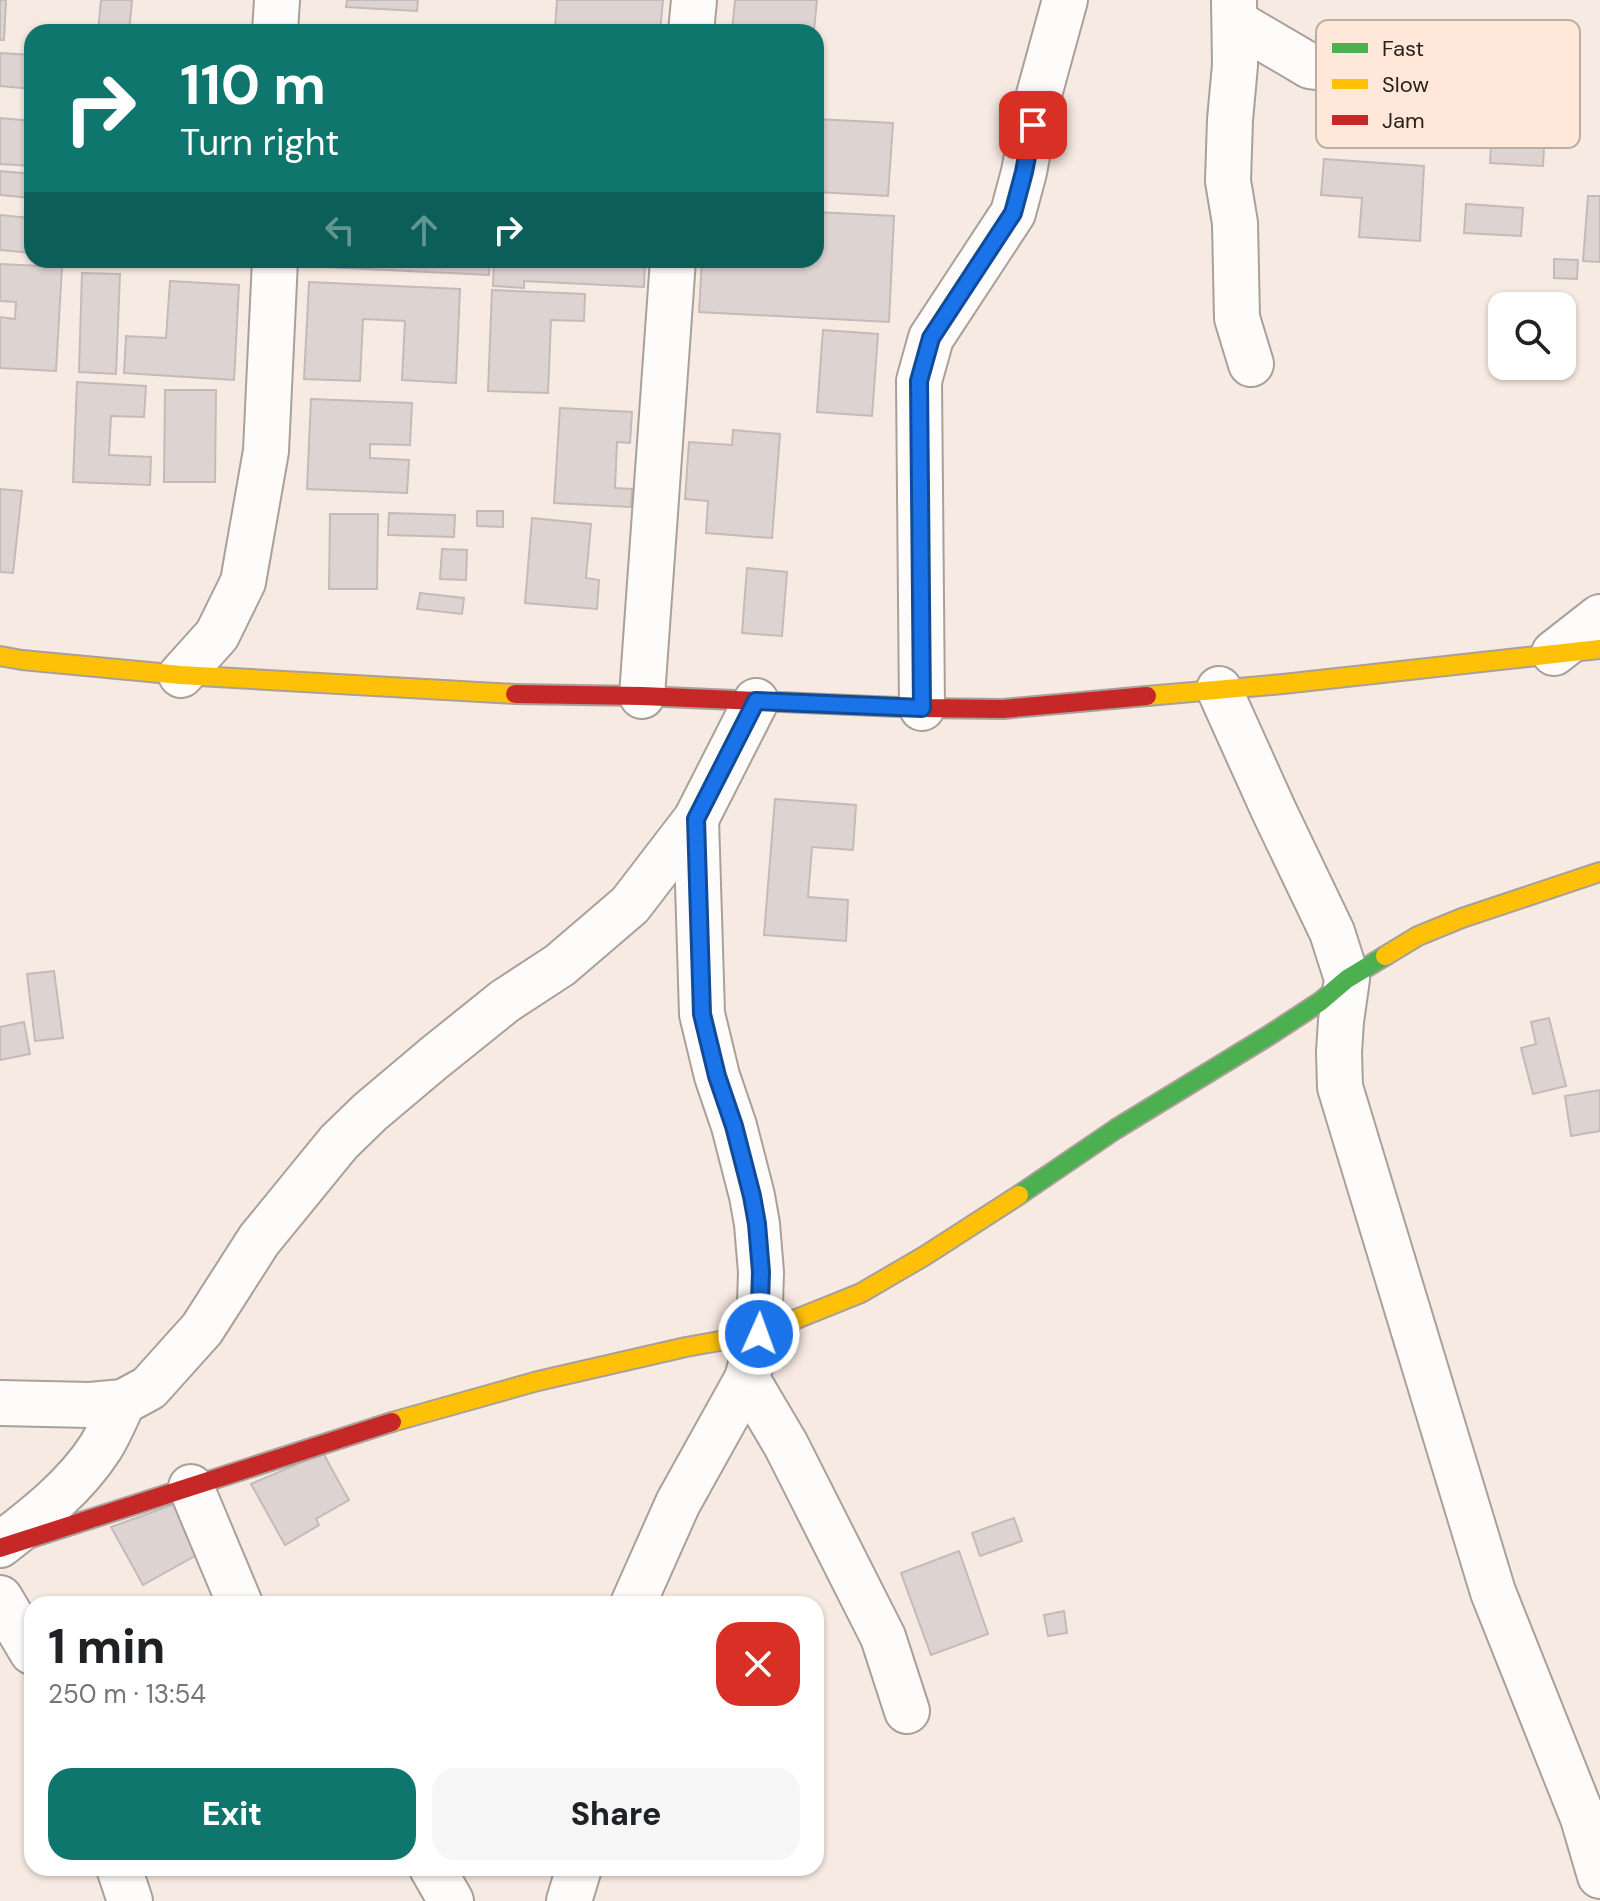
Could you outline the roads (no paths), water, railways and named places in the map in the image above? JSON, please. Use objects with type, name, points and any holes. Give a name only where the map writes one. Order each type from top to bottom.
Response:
[{"type":"street","points":[[276,24],[277,0]]},
{"type":"street","points":[[692,24],[694,0]]},
{"type":"street","points":[[922,708],[919,381],[931,338],[1013,213],[1037,102],[1065,0]]},
{"type":"street","points":[[1235,11],[1294,58],[1316,67]]},
{"type":"street","points":[[1235,11],[1228,181],[1235,223],[1237,318],[1251,364]]},
{"type":"street","points":[[181,675],[217,635],[243,582],[266,451],[275,268]]},
{"type":"street","points":[[642,696],[672,268]]},
{"type":"street","points":[[1554,653],[1600,617]]},
{"type":"street","points":[[0,656],[181,675],[509,694],[1003,709],[1312,681],[1600,649]]},
{"type":"street","points":[[1219,689],[1332,932],[1347,979],[1340,1036],[1340,1087],[1493,1592],[1583,1818],[1600,1876]]},
{"type":"street","points":[[0,1403],[90,1405],[123,1402],[149,1388],[202,1329],[259,1240],[339,1142],[434,1058],[505,1001],[560,965],[630,905],[696,819],[756,701]]},
{"type":"street","points":[[637,1596],[678,1503],[747,1379],[759,1334],[761,1272],[755,1210],[702,1014],[696,819]]},
{"type":"street","points":[[0,1546],[362,1431],[538,1381],[686,1347],[759,1334],[861,1293],[995,1211],[1116,1129],[1294,1019],[1347,979],[1418,936],[1600,872]]},
{"type":"street","points":[[747,1379],[786,1445],[883,1637],[907,1711]]},
{"type":"street","points":[[0,1546],[44,1511],[84,1469],[101,1447],[123,1402]]},
{"type":"street","points":[[191,1487],[237,1596]]},
{"type":"street","points":[[0,1598],[24,1638]]},
{"type":"street","points":[[122,1876],[130,1901]]},
{"type":"street","points":[[437,1876],[451,1901]]},
{"type":"street","points":[[569,1901],[577,1876]]}]
